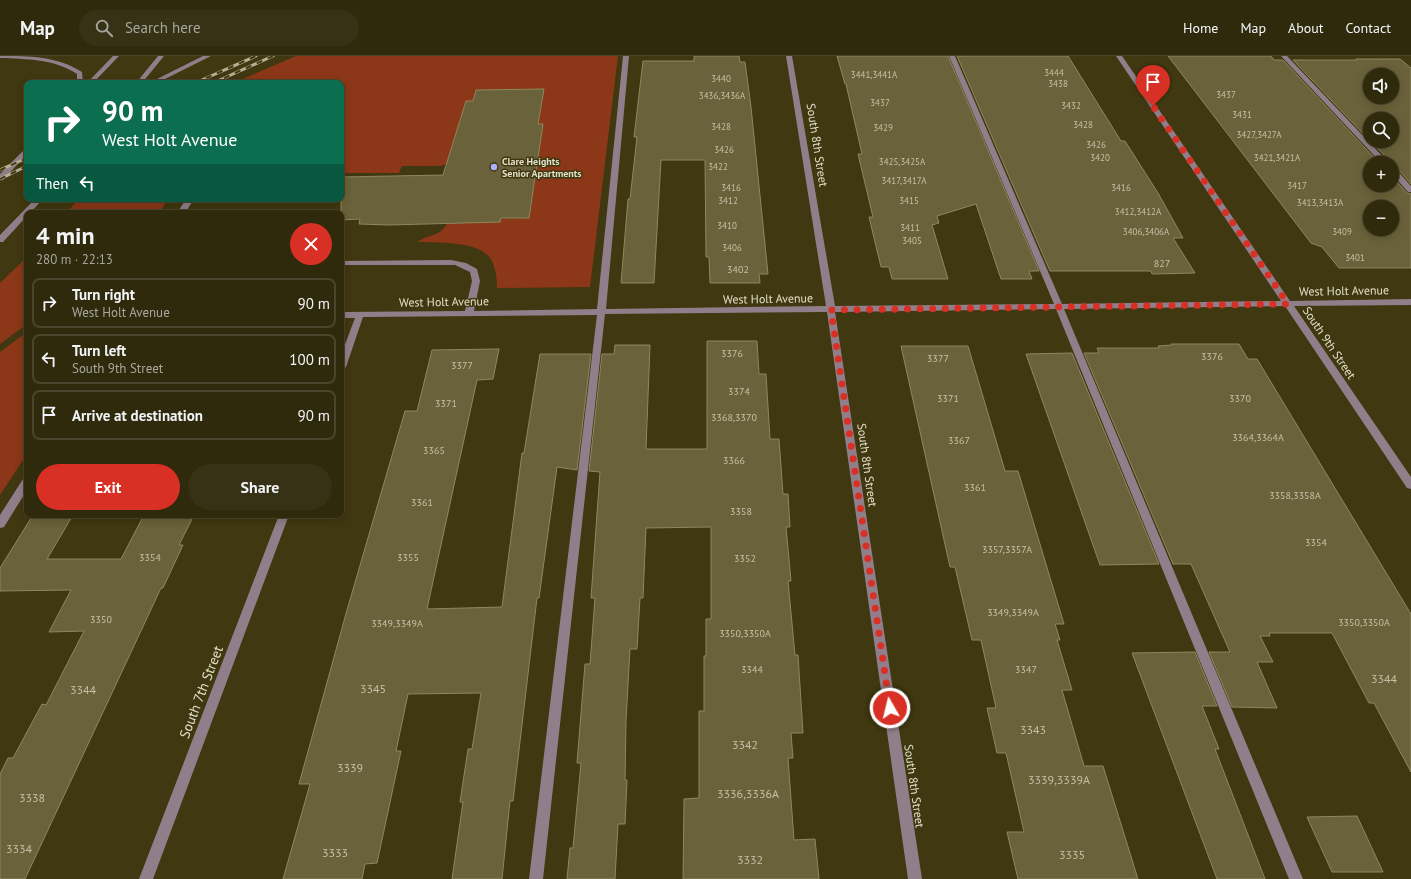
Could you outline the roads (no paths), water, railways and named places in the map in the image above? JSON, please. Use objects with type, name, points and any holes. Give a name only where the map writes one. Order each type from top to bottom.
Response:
[{"type":"street","points":[[0,56],[58,60],[71,66],[80,73],[80,80]]},
{"type":"street","points":[[93,80],[116,56]]},
{"type":"street","points":[[141,80],[161,56]]},
{"type":"street","points":[[158,80],[208,56]]},
{"type":"street","points":[[536,879],[601,313],[626,56]]},
{"type":"street","name":"South 8th Street","points":[[789,56],[831,310],[915,879]]},
{"type":"street","points":[[952,56],[1060,308],[1296,879]]},
{"type":"street","name":"South 9th Street","points":[[1119,56],[1411,485]]},
{"type":"street","points":[[1284,56],[1378,156]]},
{"type":"street","points":[[0,178],[24,153]]},
{"type":"street","points":[[1399,177],[1411,190]]},
{"type":"street","points":[[29,210],[36,202]]},
{"type":"street","points":[[0,240],[24,215]]},
{"type":"street","points":[[344,263],[442,262],[458,263],[468,266],[474,271],[476,281],[469,314]]},
{"type":"street","name":"West Holt Avenue","points":[[344,315],[1060,308],[1411,302]]},
{"type":"street","points":[[344,359],[360,315]]},
{"type":"street","points":[[0,524],[24,487]]},
{"type":"street","name":"South 7th Street","points":[[146,879],[283,518]]},
{"type":"railway","points":[[202,80],[256,56]]},
{"type":"railway","points":[[220,80],[273,56]]},
{"type":"railway","points":[[0,170],[24,159]]},
{"type":"railway","points":[[0,179],[24,167]]},
{"type":"place","name":"Clare Heights Senior Apartments","points":[[494,167]]}]
